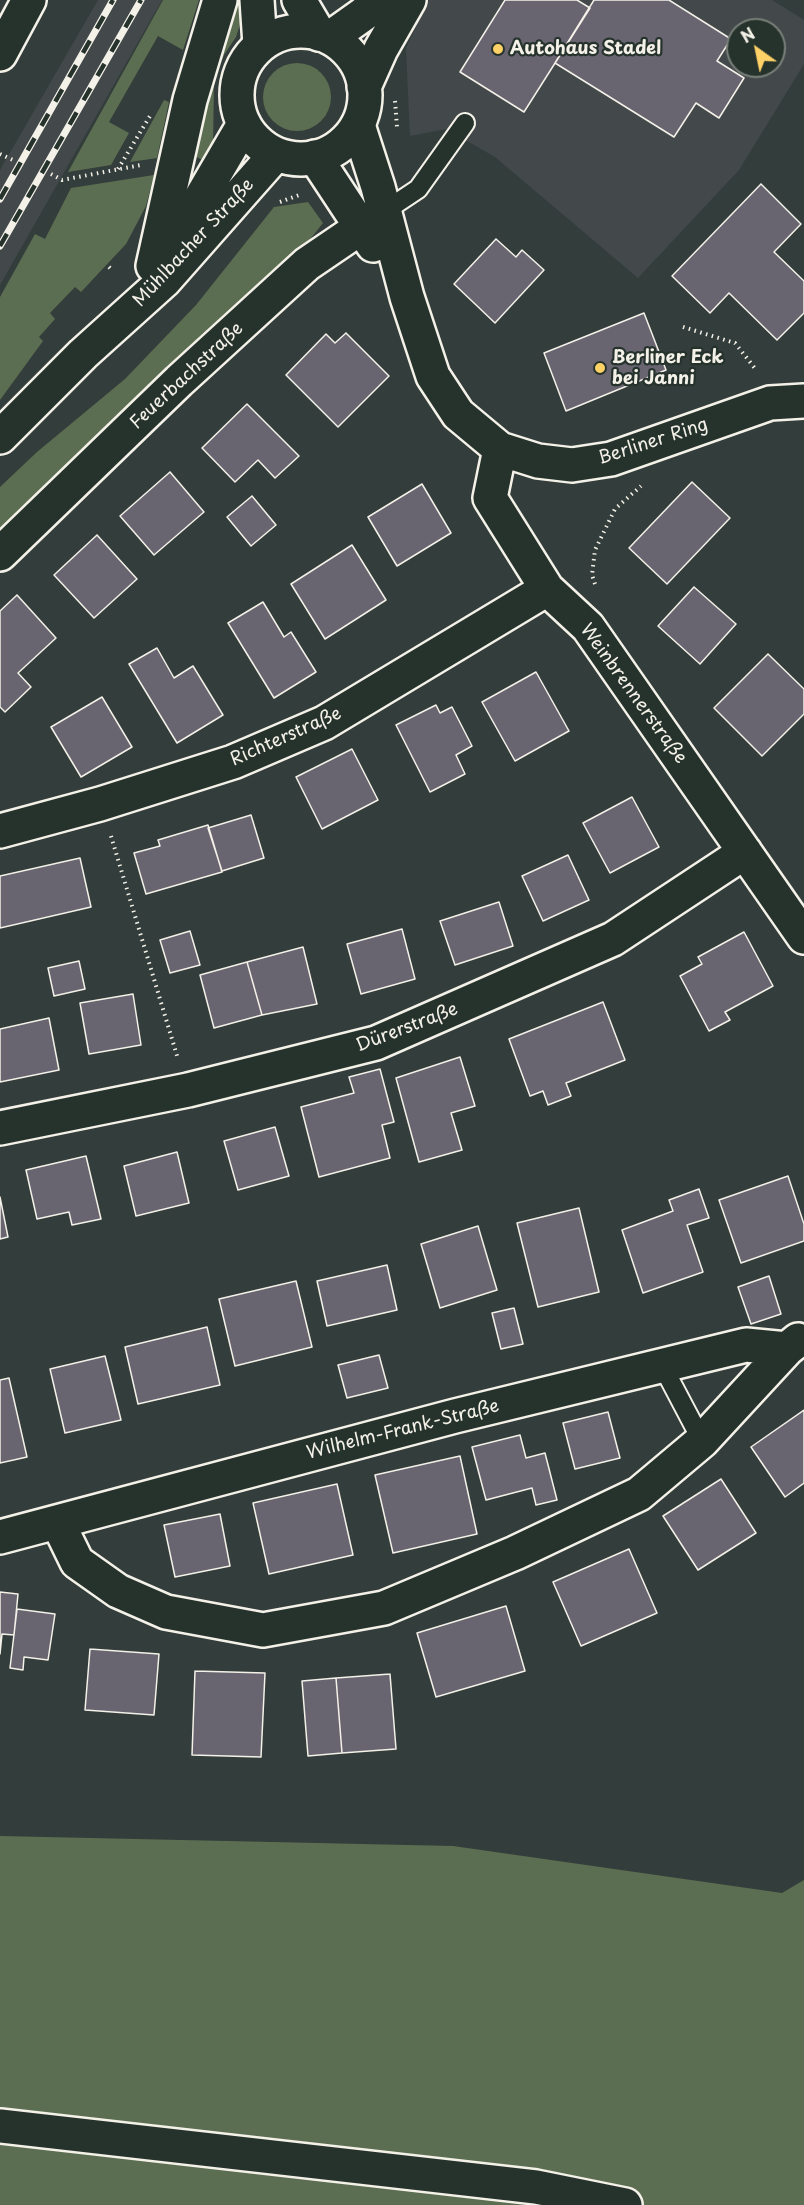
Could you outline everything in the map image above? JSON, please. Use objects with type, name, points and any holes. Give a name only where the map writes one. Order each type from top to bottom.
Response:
[{"type":"street","points":[[0,54],[28,0]]},
{"type":"street","name":"Mühlbacher Straße","points":[[153,267],[190,100],[220,0]]},
{"type":"street","points":[[257,0],[260,45]]},
{"type":"street","points":[[299,0],[324,36],[353,58],[380,89]]},
{"type":"street","points":[[376,0],[365,13],[324,36],[288,32],[260,45],[246,62],[238,82],[237,104],[244,124],[257,142],[276,154],[295,159],[315,157],[340,146],[357,125],[363,112],[380,89],[381,49],[409,0]]},
{"type":"street","name":"Mühlbacher Straße","points":[[83,354],[153,267],[199,201],[244,124]]},
{"type":"street","points":[[357,125],[373,219],[406,297],[433,376],[458,414],[500,449]]},
{"type":"street","name":"Mühlbacher Straße","points":[[0,437],[83,354],[164,281],[276,154]]},
{"type":"street","points":[[315,157],[373,219]]},
{"type":"street","name":"Feuerbachstraße","points":[[0,554],[179,381],[307,264],[373,219]]},
{"type":"street","name":"Berliner Ring","points":[[500,449],[538,461],[572,465],[611,459],[770,403],[804,401]]},
{"type":"street","name":"Weinbrennerstraße","points":[[500,449],[490,498],[547,589],[588,627],[804,937]]},
{"type":"street","name":"Richterstraße","points":[[0,831],[100,804],[233,762],[324,723],[547,589]]},
{"type":"street","name":"Dürerstraße","points":[[0,1128],[188,1090],[376,1043],[445,1015],[612,939],[745,852]]},
{"type":"street","points":[[58,1523],[77,1562],[118,1592],[166,1612],[263,1630],[384,1608],[515,1553],[639,1494],[702,1441],[795,1342]]},
{"type":"street","name":"Wilhelm-Frank-Straße","points":[[0,1537],[299,1456],[662,1365],[746,1345],[795,1342]]},
{"type":"street","points":[[0,2126],[536,2187],[625,2205]]},
{"type":"lane","points":[[373,219],[418,189],[465,123]]},
{"type":"lane","points":[[662,1365],[702,1441]]},
{"type":"path","points":[[380,89],[398,135]]},
{"type":"path","points":[[0,154],[13,160]]},
{"type":"path","points":[[51,174],[62,180],[118,169]]},
{"type":"path","points":[[683,327],[735,342],[759,373],[770,403]]},
{"type":"path","points":[[597,592],[592,574],[595,550],[615,509],[639,487],[667,470],[659,442]]},
{"type":"path","points":[[109,828],[188,1090]]},
{"type":"shaded area","points":[[98,0],[162,0],[0,285],[0,170]]},
{"type":"shaded area","points":[[429,0],[772,0],[804,20],[804,64],[739,170],[638,278],[495,157],[446,129],[410,136],[406,48]]},
{"type":"green space","points":[[163,0],[199,0],[183,50],[158,36],[109,122],[129,133],[111,165],[68,172]]},
{"type":"green space","points":[[233,0],[247,3],[236,37],[224,55],[214,82],[213,148],[207,162],[188,153]]},
{"type":"green space","points":[[297,63],[310,66],[321,73],[328,84],[331,97],[328,110],[321,121],[310,128],[297,131],[284,128],[273,121],[266,110],[263,97],[266,84],[273,73],[284,66]]},
{"type":"green space","points":[[164,100],[169,102],[157,158],[130,162]]},
{"type":"green space","points":[[154,175],[146,206],[126,244],[81,292],[75,287],[50,313],[55,319],[39,337],[43,341],[0,400],[0,297],[35,234],[45,239],[71,188]]},
{"type":"green space","points":[[308,202],[323,223],[303,248],[0,536],[0,487],[37,452],[125,379],[196,305],[274,207]]},
{"type":"green space","points":[[0,1836],[453,1846],[782,1893],[804,1880],[804,2205],[0,2205]]},
{"type":"building","points":[[505,0],[577,0],[590,8],[524,112],[460,72]]},
{"type":"building","points":[[594,0],[669,0],[726,36],[726,47],[717,61],[726,67],[726,78],[744,78],[719,118],[696,103],[674,137],[555,63]]},
{"type":"building","points":[[761,184],[801,224],[774,252],[804,281],[804,313],[777,340],[729,293],[710,313],[672,276]]},
{"type":"building","points":[[496,239],[516,257],[522,250],[544,270],[495,323],[454,284]]},
{"type":"building","points":[[644,313],[666,370],[566,411],[544,353]]},
{"type":"building","points":[[346,333],[389,376],[338,427],[286,375],[326,334],[335,343]]},
{"type":"building","points":[[247,404],[299,456],[275,478],[258,460],[235,482],[202,448]]},
{"type":"building","points":[[170,472],[204,512],[154,555],[120,516]]},
{"type":"building","points":[[692,482],[730,518],[667,584],[629,548]]},
{"type":"building","points":[[422,484],[451,533],[397,566],[368,517]]},
{"type":"building","points":[[252,496],[276,525],[251,546],[227,517]]},
{"type":"building","points":[[97,535],[137,579],[94,618],[54,575]]},
{"type":"building","points":[[352,545],[386,600],[325,639],[291,584]]},
{"type":"building","points":[[694,587],[736,624],[700,664],[658,626]]},
{"type":"building","points":[[17,595],[56,638],[18,673],[31,687],[5,712],[0,707],[0,611]]},
{"type":"building","points":[[263,602],[284,637],[291,632],[316,672],[274,698],[228,623]]},
{"type":"building","points":[[157,648],[174,678],[193,666],[223,715],[177,743],[129,664]]},
{"type":"building","points":[[768,654],[804,689],[804,714],[762,756],[714,708]]},
{"type":"building","points":[[536,672],[569,731],[515,761],[482,702]]},
{"type":"building","points":[[102,697],[132,747],[81,777],[51,727]]},
{"type":"building","points":[[436,705],[440,713],[452,707],[472,746],[456,755],[465,774],[430,792],[396,725]]},
{"type":"building","points":[[352,749],[378,800],[322,829],[296,777]]},
{"type":"building","points":[[632,797],[659,847],[610,873],[583,823]]},
{"type":"building","points":[[251,815],[264,858],[222,871],[208,828]]},
{"type":"building","points":[[208,825],[222,872],[146,894],[134,853],[160,846],[158,840]]},
{"type":"building","points":[[568,855],[589,900],[543,921],[522,876]]},
{"type":"building","points":[[80,858],[91,907],[0,928],[0,876]]},
{"type":"building","points":[[499,902],[513,946],[455,965],[440,921]]},
{"type":"building","points":[[402,929],[415,979],[361,994],[347,944]]},
{"type":"building","points":[[190,931],[200,965],[170,973],[160,940]]},
{"type":"building","points":[[744,932],[773,986],[725,1012],[730,1020],[709,1031],[680,976],[702,964],[698,957]]},
{"type":"building","points":[[303,947],[317,1004],[262,1015],[247,962]]},
{"type":"building","points":[[79,961],[85,989],[54,996],[48,968]]},
{"type":"building","points":[[247,962],[262,1015],[214,1028],[200,975]]},
{"type":"building","points":[[133,994],[141,1045],[89,1054],[80,1003]]},
{"type":"building","points":[[603,1002],[625,1060],[566,1083],[571,1096],[548,1105],[543,1091],[530,1096],[509,1039]]},
{"type":"building","points":[[49,1018],[59,1070],[0,1082],[0,1029]]},
{"type":"building","points":[[460,1057],[475,1106],[451,1113],[462,1150],[419,1162],[396,1078]]},
{"type":"building","points":[[380,1069],[394,1122],[382,1125],[390,1158],[319,1177],[301,1107],[354,1093],[349,1077]]},
{"type":"building","points":[[275,1127],[289,1176],[238,1190],[224,1141]]},
{"type":"building","points":[[177,1152],[189,1203],[136,1216],[124,1166]]},
{"type":"building","points":[[86,1156],[101,1219],[72,1225],[69,1212],[37,1219],[26,1170]]},
{"type":"building","points":[[788,1176],[804,1224],[804,1241],[741,1263],[719,1200]]},
{"type":"building","points":[[699,1189],[709,1218],[687,1225],[703,1272],[643,1293],[622,1230],[673,1211],[669,1200]]},
{"type":"building","points":[[0,1197],[8,1237],[0,1239]]},
{"type":"building","points":[[579,1208],[599,1292],[538,1307],[517,1223]]},
{"type":"building","points":[[478,1226],[497,1290],[440,1308],[421,1244]]},
{"type":"building","points":[[387,1265],[397,1310],[327,1326],[317,1281]]},
{"type":"building","points":[[769,1276],[781,1314],[751,1324],[738,1287]]},
{"type":"building","points":[[296,1281],[312,1347],[235,1366],[219,1299]]},
{"type":"building","points":[[514,1308],[523,1344],[501,1349],[492,1313]]},
{"type":"building","points":[[207,1327],[220,1385],[138,1404],[125,1347]]},
{"type":"building","points":[[379,1355],[388,1388],[347,1398],[338,1365]]},
{"type":"building","points":[[105,1356],[121,1420],[65,1433],[50,1369]]},
{"type":"building","points":[[9,1378],[27,1457],[0,1463],[0,1380]]},
{"type":"building","points":[[804,1410],[804,1483],[785,1497],[751,1447]]},
{"type":"building","points":[[608,1412],[620,1458],[575,1469],[563,1423]]},
{"type":"building","points":[[520,1435],[526,1458],[545,1453],[557,1500],[536,1505],[532,1488],[486,1500],[472,1447]]},
{"type":"building","points":[[460,1456],[477,1534],[393,1553],[375,1475]]},
{"type":"building","points":[[721,1479],[756,1533],[698,1570],[663,1516]]},
{"type":"building","points":[[337,1484],[353,1555],[269,1574],[253,1503]]},
{"type":"building","points":[[220,1514],[230,1566],[175,1577],[164,1525]]},
{"type":"building","points":[[629,1549],[657,1613],[581,1646],[553,1582]]},
{"type":"building","points":[[0,1592],[18,1594],[14,1635],[2,1634],[0,1654]]},
{"type":"building","points":[[506,1606],[525,1671],[436,1697],[417,1633]]},
{"type":"building","points":[[17,1609],[55,1614],[48,1660],[24,1657],[23,1670],[10,1668]]},
{"type":"building","points":[[90,1649],[159,1654],[154,1715],[85,1710]]},
{"type":"building","points":[[195,1671],[265,1673],[261,1757],[192,1755]]},
{"type":"building","points":[[390,1674],[396,1749],[342,1753],[336,1678]]},
{"type":"building","points":[[336,1678],[342,1753],[308,1756],[302,1681]]},
{"type":"railway","points":[[0,199],[113,0]]},
{"type":"railway","points":[[0,246],[141,0]]},
{"type":"place","name":"Autohaus Stadel","points":[[498,49]]},
{"type":"place","name":"Berliner Eck bei Janni","points":[[600,368]]}]
